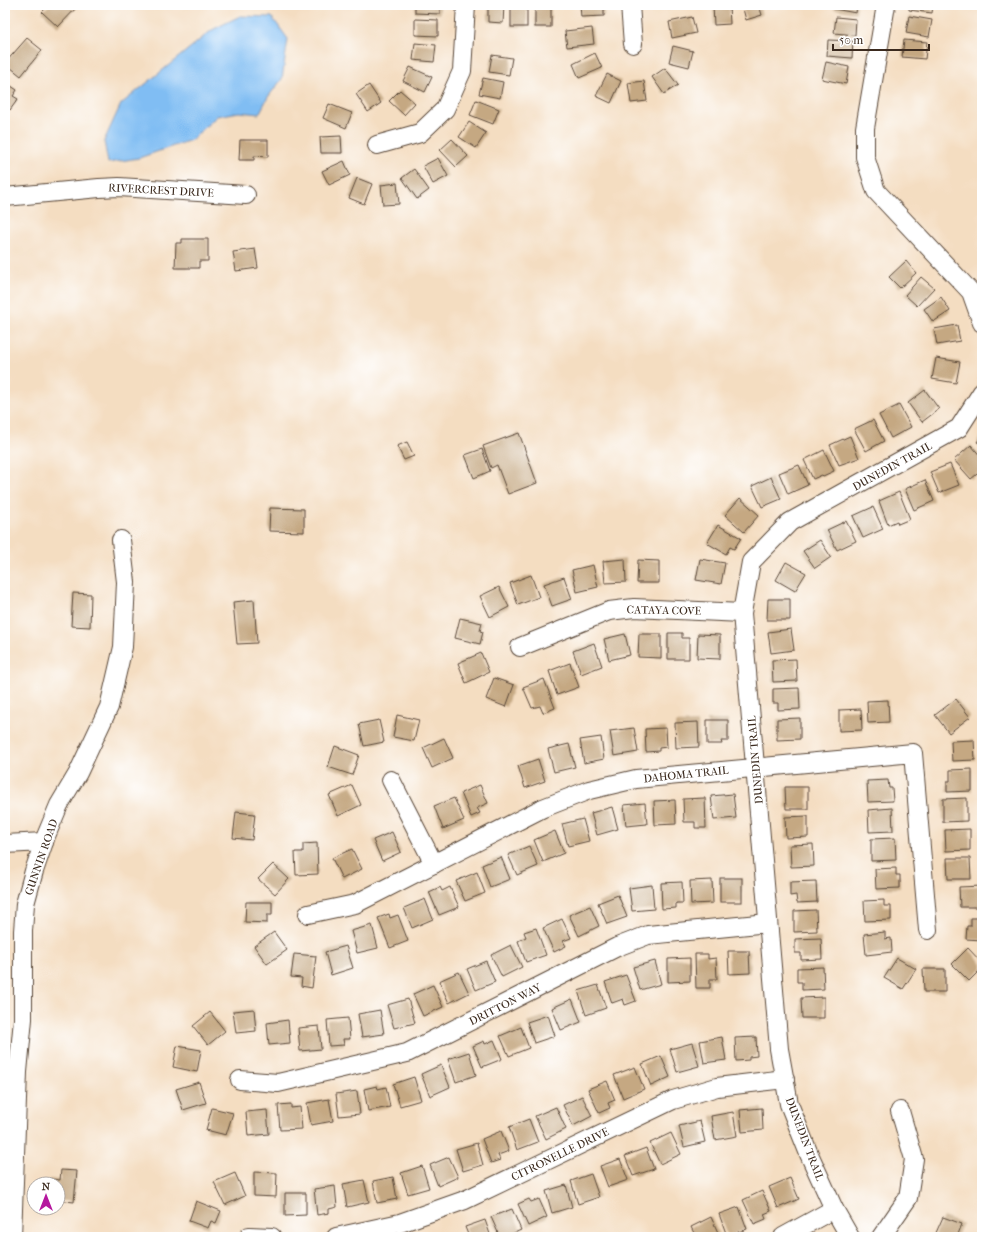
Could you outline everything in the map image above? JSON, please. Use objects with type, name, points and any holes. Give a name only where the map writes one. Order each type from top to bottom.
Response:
[{"type":"street","points":[[377,145],[420,133],[445,109],[462,71],[466,5]]},
{"type":"street","points":[[630,5],[633,44]]},
{"type":"street","points":[[886,5],[865,128],[865,157],[876,191],[976,288],[982,323]]},
{"type":"street","name":"RIVERCREST DRIVE","points":[[5,197],[119,187],[246,195]]},
{"type":"street","name":"DUNEDIN TRAIL","points":[[850,1237],[834,1209],[809,1154],[789,1104],[779,1049],[742,613],[751,562],[790,522],[959,428],[982,392]]},
{"type":"street","name":"GUNNIN ROAD","points":[[10,1233],[12,1046],[23,1019],[23,930],[25,904],[29,886],[44,842],[60,805],[78,773],[109,707],[123,647],[126,582],[121,540]]},
{"type":"street","name":"CATAYA COVE","points":[[520,647],[609,612],[634,608],[742,613]]},
{"type":"street","name":"DAHOMA TRAIL","points":[[308,914],[355,904],[543,808],[589,790],[636,779],[913,752],[928,930]]},
{"type":"street","points":[[391,780],[434,864]]},
{"type":"street","points":[[5,844],[44,842]]},
{"type":"street","name":"DRITTON WAY","points":[[240,1080],[278,1083],[407,1053],[617,947],[648,935],[768,923]]},
{"type":"street","name":"CITRONELLE DRIVE","points":[[336,1237],[400,1223],[465,1200],[673,1100],[717,1087],[785,1079]]},
{"type":"street","points":[[881,1237],[908,1198],[914,1159],[900,1111]]},
{"type":"street","points":[[783,1237],[834,1209]]},
{"type":"street","points":[[249,1236],[272,1237]]},
{"type":"water","points":[[240,16],[272,17],[288,39],[282,79],[268,97],[259,114],[239,112],[217,116],[191,140],[139,158],[108,163],[104,141],[121,104],[212,30]]},
{"type":"building","points":[[49,5],[79,5],[58,27],[42,12]]},
{"type":"building","points":[[415,5],[440,6],[440,14],[415,13]]},
{"type":"building","points":[[488,5],[504,5],[503,23],[488,22]]},
{"type":"building","points":[[511,5],[527,5],[527,27],[511,27]]},
{"type":"building","points":[[535,5],[551,5],[551,27],[535,27]]},
{"type":"building","points":[[580,5],[604,5],[604,16],[581,17]]},
{"type":"building","points":[[654,5],[681,5],[681,8],[654,9]]},
{"type":"building","points":[[713,5],[729,5],[730,24],[714,25]]},
{"type":"building","points":[[742,5],[759,5],[762,15],[746,20]]},
{"type":"building","points":[[834,5],[857,5],[856,13],[834,9]]},
{"type":"building","points":[[909,5],[933,5],[932,13],[909,10]]},
{"type":"building","points":[[909,16],[932,20],[929,37],[906,33]]},
{"type":"building","points":[[692,17],[696,33],[672,38],[669,22]]},
{"type":"building","points":[[836,17],[856,19],[855,35],[834,33]]},
{"type":"building","points":[[415,19],[438,20],[438,36],[415,35]]},
{"type":"building","points":[[592,28],[594,44],[567,47],[565,31]]},
{"type":"building","points":[[27,38],[42,50],[21,76],[5,63]]},
{"type":"building","points":[[828,40],[853,41],[852,58],[827,56]]},
{"type":"building","points":[[904,40],[927,42],[925,59],[902,57]]},
{"type":"building","points":[[415,43],[436,45],[434,62],[413,60]]},
{"type":"building","points":[[673,46],[693,51],[689,67],[669,62]]},
{"type":"building","points":[[595,53],[602,68],[579,78],[573,64]]},
{"type":"building","points":[[492,55],[512,58],[509,75],[489,72]]},
{"type":"building","points":[[826,62],[849,67],[846,84],[822,79]]},
{"type":"building","points":[[410,67],[432,77],[425,92],[403,81]]},
{"type":"building","points":[[665,68],[678,85],[664,94],[652,77]]},
{"type":"building","points":[[607,74],[621,81],[611,103],[596,96]]},
{"type":"building","points":[[483,78],[503,82],[500,98],[479,94]]},
{"type":"building","points":[[644,81],[647,101],[631,103],[628,83]]},
{"type":"building","points":[[5,82],[17,90],[13,96],[18,99],[10,110],[5,106]]},
{"type":"building","points":[[369,85],[381,103],[368,112],[356,94]]},
{"type":"building","points":[[400,90],[415,103],[404,115],[389,101]]},
{"type":"building","points":[[476,100],[499,109],[493,124],[470,115]]},
{"type":"building","points":[[329,104],[352,113],[346,128],[323,118]]},
{"type":"building","points":[[469,122],[486,133],[476,148],[459,137]]},
{"type":"building","points":[[341,136],[342,153],[321,153],[320,137]]},
{"type":"building","points":[[452,139],[468,156],[456,167],[440,150]]},
{"type":"building","points":[[240,140],[268,140],[268,157],[254,156],[254,160],[239,160]]},
{"type":"building","points":[[438,158],[448,176],[433,184],[423,166]]},
{"type":"building","points":[[344,161],[350,175],[329,185],[322,171]]},
{"type":"building","points":[[414,169],[429,190],[417,199],[402,178]]},
{"type":"building","points":[[357,178],[372,184],[364,204],[349,198]]},
{"type":"building","points":[[397,183],[399,204],[383,205],[381,185]]},
{"type":"building","points":[[182,239],[208,239],[208,261],[199,261],[199,268],[175,268],[176,243],[182,243]]},
{"type":"building","points":[[255,249],[258,268],[236,271],[233,252]]},
{"type":"building","points":[[906,261],[916,273],[900,288],[889,277]]},
{"type":"building","points":[[921,277],[934,288],[917,306],[905,295]]},
{"type":"building","points":[[941,297],[950,311],[933,322],[924,309]]},
{"type":"building","points":[[957,325],[960,341],[937,345],[934,329]]},
{"type":"building","points":[[936,358],[960,362],[956,383],[932,379]]},
{"type":"building","points":[[925,390],[939,409],[922,422],[908,403]]},
{"type":"building","points":[[899,405],[911,427],[891,438],[879,415]]},
{"type":"building","points":[[873,420],[884,441],[866,451],[854,429]]},
{"type":"building","points":[[519,433],[537,483],[508,494],[497,465],[491,468],[483,446]]},
{"type":"building","points":[[982,435],[982,445],[977,442]]},
{"type":"building","points":[[850,436],[859,458],[839,465],[830,445]]},
{"type":"building","points":[[407,442],[414,456],[404,460],[397,446]]},
{"type":"building","points":[[971,445],[982,458],[982,470],[971,479],[954,460]]},
{"type":"building","points":[[482,449],[490,471],[474,478],[465,455]]},
{"type":"building","points":[[824,450],[834,471],[813,479],[804,460]]},
{"type":"building","points":[[950,464],[959,485],[939,493],[930,472]]},
{"type":"building","points":[[799,465],[808,485],[788,494],[779,473]]},
{"type":"building","points":[[771,477],[781,499],[762,507],[752,486]]},
{"type":"building","points":[[925,480],[934,501],[914,510],[905,489]]},
{"type":"building","points":[[899,492],[910,519],[898,524],[897,521],[888,525],[879,501]]},
{"type":"building","points":[[740,498],[759,515],[744,532],[725,515]]},
{"type":"building","points":[[873,507],[883,529],[863,538],[853,516]]},
{"type":"building","points":[[270,508],[304,509],[304,532],[269,531]]},
{"type":"building","points":[[846,521],[856,541],[837,550],[827,530]]},
{"type":"building","points":[[718,525],[741,538],[734,549],[730,547],[726,554],[707,543]]},
{"type":"building","points":[[820,540],[831,557],[815,568],[803,551]]},
{"type":"building","points":[[625,559],[626,582],[605,583],[603,561]]},
{"type":"building","points":[[700,559],[725,563],[721,584],[696,580]]},
{"type":"building","points":[[638,560],[659,561],[659,583],[637,583]]},
{"type":"building","points":[[786,562],[806,573],[795,591],[776,580]]},
{"type":"building","points":[[593,565],[598,587],[577,592],[572,570]]},
{"type":"building","points":[[531,575],[539,597],[518,605],[510,583]]},
{"type":"building","points":[[564,577],[572,599],[552,606],[544,584]]},
{"type":"building","points":[[499,587],[509,607],[490,617],[480,596]]},
{"type":"building","points":[[73,593],[91,594],[90,627],[71,626]]},
{"type":"building","points":[[768,599],[790,599],[790,620],[767,620]]},
{"type":"building","points":[[254,600],[257,643],[237,644],[233,602]]},
{"type":"building","points":[[460,618],[482,623],[480,631],[483,632],[480,644],[455,638]]},
{"type":"building","points":[[791,629],[794,650],[771,653],[768,632]]},
{"type":"building","points":[[668,633],[682,633],[682,638],[689,638],[689,659],[668,659]]},
{"type":"building","points":[[625,634],[630,655],[609,660],[604,639]]},
{"type":"building","points":[[639,634],[661,634],[661,658],[638,657]]},
{"type":"building","points":[[698,634],[720,635],[720,659],[697,658]]},
{"type":"building","points":[[594,643],[602,666],[581,674],[573,651]]},
{"type":"building","points":[[481,653],[489,672],[466,683],[458,663]]},
{"type":"building","points":[[796,659],[797,681],[773,682],[772,660]]},
{"type":"building","points":[[570,663],[579,687],[557,695],[549,671]]},
{"type":"building","points":[[494,678],[514,685],[506,707],[486,699]]},
{"type":"building","points":[[544,679],[555,708],[543,713],[540,706],[532,708],[523,687]]},
{"type":"building","points":[[799,688],[800,709],[778,710],[778,703],[773,703],[773,689]]},
{"type":"building","points":[[956,699],[970,717],[949,733],[935,715]]},
{"type":"building","points":[[888,700],[889,722],[868,723],[867,701]]},
{"type":"building","points":[[861,709],[862,730],[839,731],[839,710]]},
{"type":"building","points":[[397,715],[419,720],[414,741],[393,737]]},
{"type":"building","points":[[800,718],[800,739],[777,740],[777,719]]},
{"type":"building","points":[[379,720],[384,742],[364,746],[359,724]]},
{"type":"building","points":[[707,720],[728,720],[728,741],[721,741],[722,744],[707,744]]},
{"type":"building","points":[[698,722],[699,747],[676,748],[675,723]]},
{"type":"building","points":[[634,728],[638,752],[614,756],[610,731]]},
{"type":"building","points":[[666,728],[667,747],[659,748],[659,751],[646,752],[645,729]]},
{"type":"building","points":[[601,737],[604,759],[584,763],[580,740]]},
{"type":"building","points":[[444,738],[453,758],[432,768],[423,748]]},
{"type":"building","points":[[974,740],[975,760],[952,761],[951,741]]},
{"type":"building","points":[[569,744],[575,767],[554,772],[548,749]]},
{"type":"building","points":[[335,746],[359,755],[352,775],[328,767]]},
{"type":"building","points":[[538,759],[545,781],[525,788],[518,766]]},
{"type":"building","points":[[972,769],[972,791],[947,792],[947,781],[950,781],[950,770]]},
{"type":"building","points":[[888,780],[889,788],[892,788],[893,801],[868,802],[867,781]]},
{"type":"building","points":[[352,785],[361,805],[338,816],[329,795]]},
{"type":"building","points":[[480,785],[488,803],[477,808],[480,813],[471,817],[461,793]]},
{"type":"building","points":[[785,787],[808,787],[808,809],[786,809]]},
{"type":"building","points":[[733,794],[736,818],[714,820],[711,796]]},
{"type":"building","points":[[454,798],[464,820],[443,829],[434,806]]},
{"type":"building","points":[[705,798],[706,828],[695,828],[695,822],[684,822],[683,799]]},
{"type":"building","points":[[967,798],[967,821],[943,822],[943,799]]},
{"type":"building","points":[[675,800],[676,824],[655,825],[654,801]]},
{"type":"building","points":[[645,803],[647,824],[626,826],[624,805]]},
{"type":"building","points":[[612,807],[618,829],[597,835],[591,813]]},
{"type":"building","points":[[892,808],[893,831],[869,832],[868,810]]},
{"type":"building","points":[[236,812],[255,814],[252,840],[233,838]]},
{"type":"building","points":[[808,816],[808,837],[786,838],[785,817]]},
{"type":"building","points":[[583,819],[589,841],[568,846],[562,824]]},
{"type":"building","points":[[970,829],[970,850],[946,851],[945,830]]},
{"type":"building","points":[[555,831],[564,853],[543,862],[534,840]]},
{"type":"building","points":[[392,832],[401,852],[382,861],[373,840]]},
{"type":"building","points":[[895,838],[896,860],[871,861],[871,839]]},
{"type":"building","points":[[317,843],[318,874],[296,875],[295,852],[303,852],[303,844]]},
{"type":"building","points":[[813,844],[814,866],[791,867],[790,845]]},
{"type":"building","points":[[529,846],[538,866],[517,875],[508,855]]},
{"type":"building","points":[[352,849],[362,869],[342,879],[332,858]]},
{"type":"building","points":[[501,857],[510,879],[490,887],[482,865]]},
{"type":"building","points":[[947,858],[970,858],[971,879],[948,879]]},
{"type":"building","points":[[273,864],[289,879],[275,894],[258,879]]},
{"type":"building","points":[[896,868],[896,875],[900,875],[900,888],[876,889],[875,869]]},
{"type":"building","points":[[477,872],[485,893],[465,901],[456,881]]},
{"type":"building","points":[[720,878],[742,878],[742,902],[720,902]]},
{"type":"building","points":[[712,880],[713,903],[691,904],[690,881]]},
{"type":"building","points":[[816,881],[817,902],[797,903],[796,895],[790,896],[790,882]]},
{"type":"building","points":[[682,882],[683,903],[676,903],[676,908],[662,909],[661,883]]},
{"type":"building","points":[[652,885],[654,909],[632,911],[629,888]]},
{"type":"building","points":[[982,886],[982,907],[960,907],[959,887]]},
{"type":"building","points":[[440,887],[442,891],[450,887],[459,907],[439,915],[429,892]]},
{"type":"building","points":[[618,895],[627,917],[607,924],[598,903]]},
{"type":"building","points":[[425,899],[433,919],[412,928],[404,908]]},
{"type":"building","points":[[884,900],[884,906],[891,906],[891,920],[865,921],[864,901]]},
{"type":"building","points":[[246,902],[272,902],[272,915],[267,915],[267,923],[245,922]]},
{"type":"building","points":[[590,906],[599,926],[579,936],[569,915]]},
{"type":"building","points":[[816,910],[817,931],[794,932],[794,911]]},
{"type":"building","points":[[389,914],[390,918],[398,915],[408,941],[390,948],[378,918]]},
{"type":"building","points":[[971,918],[982,918],[982,940],[966,939],[967,926],[971,926]]},
{"type":"building","points":[[562,919],[571,938],[563,941],[566,946],[554,952],[543,928]]},
{"type":"building","points":[[372,925],[378,948],[357,953],[351,931]]},
{"type":"building","points":[[536,928],[546,955],[526,962],[518,941],[526,937],[524,932]]},
{"type":"building","points":[[274,932],[287,950],[267,964],[254,946]]},
{"type":"building","points":[[885,932],[885,939],[891,938],[892,952],[866,955],[864,934]]},
{"type":"building","points":[[821,938],[822,959],[801,960],[801,953],[795,953],[795,939]]},
{"type":"building","points":[[511,945],[522,967],[502,977],[491,955]]},
{"type":"building","points":[[346,946],[353,968],[331,975],[325,952]]},
{"type":"building","points":[[968,948],[982,963],[982,968],[969,981],[952,964]]},
{"type":"building","points":[[728,951],[749,951],[750,973],[729,974]]},
{"type":"building","points":[[294,954],[316,956],[312,988],[301,986],[302,978],[291,977]]},
{"type":"building","points":[[695,954],[708,954],[708,959],[716,958],[717,979],[710,979],[710,988],[696,988]]},
{"type":"building","points":[[690,958],[690,981],[668,982],[668,959]]},
{"type":"building","points":[[897,958],[916,969],[903,989],[884,978]]},
{"type":"building","points":[[486,961],[495,982],[476,990],[467,969]]},
{"type":"building","points":[[655,961],[661,984],[640,990],[633,967]]},
{"type":"building","points":[[823,967],[824,989],[802,990],[802,982],[797,982],[797,968]]},
{"type":"building","points":[[923,969],[945,969],[945,992],[924,992]]},
{"type":"building","points":[[459,972],[469,993],[449,1003],[439,981]]},
{"type":"building","points":[[626,975],[636,1001],[625,1005],[623,999],[612,1003],[605,982]]},
{"type":"building","points":[[433,985],[443,1007],[423,1016],[413,994]]},
{"type":"building","points":[[598,985],[606,1008],[586,1015],[578,991]]},
{"type":"building","points":[[824,997],[824,1018],[802,1018],[801,998]]},
{"type":"building","points":[[408,999],[415,1023],[394,1028],[387,1005]]},
{"type":"building","points":[[572,999],[581,1022],[561,1030],[552,1008]]},
{"type":"building","points":[[254,1009],[256,1031],[236,1033],[233,1011]]},
{"type":"building","points":[[380,1010],[384,1034],[362,1037],[358,1014]]},
{"type":"building","points":[[210,1012],[225,1031],[208,1045],[193,1026]]},
{"type":"building","points":[[548,1015],[555,1036],[534,1043],[527,1022]]},
{"type":"building","points":[[348,1018],[350,1039],[343,1039],[344,1045],[329,1046],[327,1020]]},
{"type":"building","points":[[288,1020],[290,1043],[269,1045],[267,1023]]},
{"type":"building","points":[[319,1026],[321,1049],[300,1051],[298,1028]]},
{"type":"building","points":[[521,1027],[529,1048],[509,1056],[500,1036]]},
{"type":"building","points":[[722,1037],[726,1060],[704,1063],[700,1041]]},
{"type":"building","points":[[756,1037],[757,1056],[749,1057],[749,1060],[736,1061],[735,1038]]},
{"type":"building","points":[[494,1040],[502,1059],[482,1067],[473,1046],[484,1041],[485,1044]]},
{"type":"building","points":[[692,1043],[699,1066],[677,1072],[670,1049]]},
{"type":"building","points":[[177,1046],[201,1050],[197,1072],[173,1067]]},
{"type":"building","points":[[469,1052],[476,1075],[456,1082],[448,1059]]},
{"type":"building","points":[[661,1056],[670,1077],[651,1086],[642,1064]]},
{"type":"building","points":[[441,1065],[450,1087],[430,1096],[421,1074]]},
{"type":"building","points":[[635,1067],[644,1089],[623,1098],[614,1075]]},
{"type":"building","points":[[414,1077],[421,1100],[400,1106],[393,1084]]},
{"type":"building","points":[[607,1081],[615,1100],[608,1103],[610,1108],[599,1113],[588,1089]]},
{"type":"building","points":[[199,1082],[206,1103],[183,1110],[176,1089]]},
{"type":"building","points":[[377,1086],[378,1089],[386,1087],[390,1107],[368,1111],[364,1089]]},
{"type":"building","points":[[357,1091],[360,1114],[339,1116],[336,1094]]},
{"type":"building","points":[[582,1096],[592,1116],[573,1126],[563,1105]]},
{"type":"building","points":[[329,1099],[333,1121],[311,1125],[307,1103]]},
{"type":"building","points":[[291,1104],[291,1108],[300,1107],[302,1129],[280,1130],[278,1105]]},
{"type":"building","points":[[556,1107],[566,1129],[546,1139],[535,1116]]},
{"type":"building","points":[[212,1108],[233,1113],[226,1135],[206,1130]]},
{"type":"building","points":[[762,1108],[763,1130],[742,1132],[740,1110]]},
{"type":"building","points":[[267,1110],[269,1134],[248,1136],[246,1112]]},
{"type":"building","points":[[733,1112],[737,1136],[715,1140],[711,1116]]},
{"type":"building","points":[[529,1119],[538,1142],[517,1150],[509,1127]]},
{"type":"building","points":[[700,1121],[705,1142],[684,1147],[679,1126]]},
{"type":"building","points":[[501,1131],[509,1151],[498,1155],[500,1160],[491,1163],[482,1139]]},
{"type":"building","points":[[671,1133],[681,1154],[660,1164],[650,1143]]},
{"type":"building","points":[[477,1143],[483,1165],[463,1171],[456,1149]]},
{"type":"building","points":[[646,1148],[654,1169],[633,1176],[625,1156]]},
{"type":"building","points":[[449,1157],[458,1177],[438,1186],[430,1165]]},
{"type":"building","points":[[620,1159],[628,1180],[608,1187],[600,1166]]},
{"type":"building","points":[[422,1166],[429,1188],[408,1194],[401,1173]]},
{"type":"building","points":[[61,1170],[77,1171],[74,1202],[66,1201],[66,1176],[60,1176]]},
{"type":"building","points":[[254,1172],[277,1173],[276,1197],[254,1196]]},
{"type":"building","points":[[235,1173],[245,1196],[225,1205],[214,1182]]},
{"type":"building","points":[[591,1174],[599,1197],[578,1204],[571,1181]]},
{"type":"building","points":[[393,1177],[397,1199],[377,1203],[373,1181]]},
{"type":"building","points":[[790,1178],[799,1199],[778,1208],[769,1187]]},
{"type":"building","points":[[364,1180],[369,1202],[347,1207],[343,1184]]},
{"type":"building","points":[[566,1185],[572,1207],[552,1213],[546,1191]]},
{"type":"building","points":[[335,1186],[337,1207],[329,1209],[329,1213],[317,1215],[314,1189]]},
{"type":"building","points":[[762,1191],[771,1211],[764,1214],[766,1219],[754,1224],[743,1200]]},
{"type":"building","points":[[285,1193],[306,1193],[306,1215],[285,1216]]},
{"type":"building","points":[[529,1199],[531,1202],[539,1199],[547,1217],[528,1226],[518,1204]]},
{"type":"building","points":[[196,1201],[221,1211],[216,1223],[211,1221],[208,1228],[189,1221]]},
{"type":"building","points":[[739,1207],[747,1229],[727,1236],[719,1214]]},
{"type":"building","points":[[512,1209],[521,1230],[505,1237],[500,1237],[491,1217]]},
{"type":"building","points":[[711,1217],[720,1237],[696,1237],[691,1227]]},
{"type":"building","points":[[943,1217],[962,1224],[957,1237],[941,1237],[935,1235]]},
{"type":"building","points":[[485,1220],[491,1237],[469,1237],[465,1227]]},
{"type":"building","points":[[687,1234],[688,1237],[678,1237]]}]
